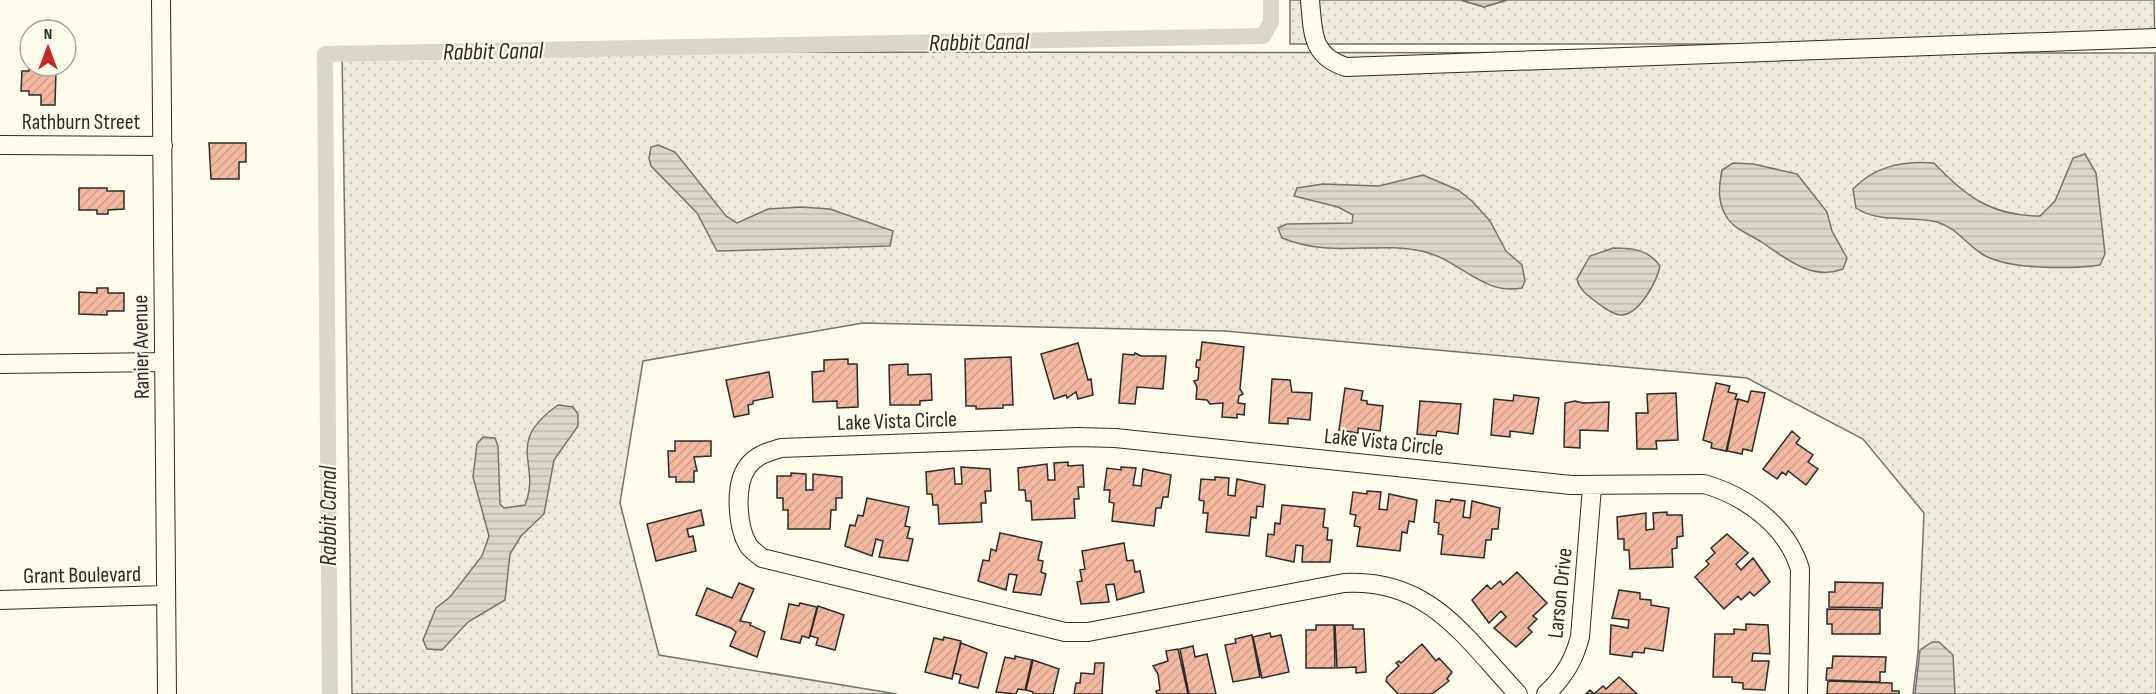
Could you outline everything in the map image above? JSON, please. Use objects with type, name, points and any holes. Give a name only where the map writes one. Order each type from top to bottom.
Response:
[{"type":"street","name":"Ranier Avenue","points":[[161,0],[167,694]]},
{"type":"street","points":[[1310,0],[1314,36],[1319,51],[1332,62],[1346,67],[2156,38]]},
{"type":"street","name":"Rathburn Street","points":[[0,146],[163,146]]},
{"type":"street","points":[[0,364],[164,362]]},
{"type":"street","name":"Lake Vista Circle","points":[[1518,694],[1448,619],[1426,601],[1396,588],[1364,582],[1344,583],[1098,630],[1065,632],[762,558],[748,546],[742,528],[740,486],[747,466],[761,453],[781,448],[1078,437],[1214,447],[1592,487],[1704,483],[1724,489],[1773,524],[1795,551],[1800,569],[1798,694]]},
{"type":"street","name":"Larson Drive","points":[[1546,694],[1564,676],[1575,657],[1581,637],[1592,487]]},
{"type":"street","name":"Grant Boulevard","points":[[0,600],[165,595]]},
{"type":"shaded area","points":[[1290,0],[1461,0],[1484,7],[1507,0],[2154,0],[2155,47],[2141,44],[1290,44]]},
{"type":"shaded area","points":[[1461,0],[1507,0],[1484,7]]},
{"type":"shaded area","points":[[342,52],[2155,53],[2156,694],[1913,694],[1918,652],[1924,513],[1863,439],[1747,378],[1225,331],[863,323],[643,361],[620,503],[659,655],[897,694],[352,694]]},
{"type":"shaded area","points":[[658,145],[675,152],[726,216],[737,223],[768,209],[801,207],[830,209],[893,231],[890,246],[717,251],[697,213],[651,166],[649,158],[651,147]]},
{"type":"shaded area","points":[[2085,154],[2096,173],[2105,254],[2100,265],[2040,267],[2007,263],[1982,254],[1956,232],[1937,222],[1885,218],[1856,208],[1853,189],[1870,175],[1900,164],[1934,163],[1957,186],[1981,202],[2008,213],[2040,216],[2055,201],[2073,158]]},
{"type":"shaded area","points":[[1733,163],[1753,164],[1797,174],[1827,212],[1832,231],[1847,258],[1843,269],[1821,272],[1800,266],[1733,225],[1721,205],[1720,182],[1722,170]]},
{"type":"shaded area","points":[[1423,175],[1458,190],[1472,201],[1490,221],[1506,251],[1522,265],[1525,281],[1522,288],[1496,287],[1425,252],[1389,248],[1319,247],[1282,238],[1278,228],[1287,224],[1352,223],[1353,215],[1338,207],[1294,196],[1297,188],[1323,184],[1379,186]]},
{"type":"shaded area","points":[[1613,248],[1627,248],[1645,253],[1660,266],[1646,296],[1634,310],[1627,314],[1620,315],[1610,311],[1581,289],[1577,279],[1590,256]]},
{"type":"shaded area","points":[[558,405],[573,407],[578,414],[578,426],[554,460],[544,514],[521,536],[510,554],[505,600],[468,622],[442,650],[427,649],[423,640],[436,608],[450,597],[482,556],[489,536],[473,477],[477,444],[483,437],[495,438],[498,446],[500,504],[504,508],[525,505],[530,477],[528,443],[532,431],[541,419]]},
{"type":"shaded area","points":[[1932,642],[1939,642],[1953,655],[1955,694],[1915,694],[1920,650]]},
{"type":"building","points":[[22,78],[56,78],[55,105],[41,105],[41,95],[29,95],[29,91],[21,91]]},
{"type":"building","points":[[209,143],[246,143],[246,162],[239,162],[239,179],[211,179]]},
{"type":"building","points":[[79,188],[107,188],[107,191],[124,191],[124,209],[108,210],[108,214],[97,214],[97,210],[79,210]]},
{"type":"building","points":[[97,288],[108,288],[108,293],[124,293],[124,311],[107,311],[107,315],[79,314],[79,292],[97,293]]},
{"type":"building","points":[[1202,342],[1244,347],[1240,389],[1243,394],[1239,396],[1238,403],[1245,404],[1244,415],[1237,414],[1237,418],[1222,417],[1223,403],[1210,404],[1207,400],[1196,399],[1197,387],[1194,381],[1198,380],[1199,368],[1196,364],[1197,360],[1200,360]]},
{"type":"building","points":[[1078,343],[1088,380],[1091,379],[1093,395],[1078,399],[1076,392],[1067,398],[1066,395],[1054,399],[1041,354]]},
{"type":"building","points":[[1135,353],[1141,356],[1166,356],[1163,389],[1137,387],[1135,404],[1119,403],[1123,354],[1134,355]]},
{"type":"building","points":[[1011,357],[1013,405],[1003,405],[1003,408],[976,409],[976,406],[966,406],[965,359]]},
{"type":"building","points":[[848,359],[848,364],[857,364],[858,407],[837,408],[837,401],[813,402],[812,372],[824,371],[824,360]]},
{"type":"building","points":[[908,364],[908,375],[931,374],[932,400],[920,401],[920,405],[890,405],[889,365]]},
{"type":"building","points":[[769,372],[773,397],[753,401],[753,404],[748,405],[749,414],[734,417],[726,380]]},
{"type":"building","points":[[1272,379],[1290,380],[1292,392],[1312,393],[1310,420],[1288,418],[1288,424],[1269,423]]},
{"type":"building","points":[[1716,383],[1730,386],[1728,392],[1737,394],[1735,399],[1738,400],[1726,451],[1711,448],[1712,443],[1703,440]]},
{"type":"building","points":[[1345,388],[1363,391],[1361,400],[1367,401],[1367,404],[1383,406],[1380,431],[1358,428],[1358,433],[1339,430]]},
{"type":"building","points":[[1751,391],[1765,393],[1752,451],[1743,449],[1742,454],[1727,451],[1738,399],[1748,402]]},
{"type":"building","points":[[1676,393],[1678,440],[1656,441],[1657,449],[1637,449],[1636,413],[1648,413],[1647,394]]},
{"type":"building","points":[[1514,395],[1539,398],[1533,434],[1510,431],[1510,437],[1491,435],[1494,399],[1513,401]]},
{"type":"building","points":[[1420,401],[1461,404],[1458,434],[1437,431],[1436,436],[1417,434]]},
{"type":"building","points":[[1609,402],[1608,431],[1580,430],[1580,448],[1564,447],[1565,403]]},
{"type":"building","points":[[1792,431],[1800,438],[1796,443],[1813,455],[1808,462],[1818,469],[1806,485],[1788,471],[1786,475],[1782,472],[1777,479],[1763,469]]},
{"type":"building","points":[[675,441],[711,441],[711,456],[694,457],[697,471],[694,471],[694,482],[676,482],[676,477],[669,477],[668,451],[675,451]]},
{"type":"building","points":[[1068,462],[1068,466],[1083,465],[1084,487],[1078,487],[1079,499],[1074,499],[1075,518],[1032,520],[1031,501],[1026,501],[1025,490],[1019,490],[1018,468],[1047,464],[1048,480],[1055,480],[1054,463]]},
{"type":"building","points":[[961,467],[990,469],[991,491],[985,491],[986,503],[981,503],[982,522],[939,524],[938,505],[933,505],[932,494],[927,494],[926,472],[954,468],[955,484],[962,484]]},
{"type":"building","points":[[1121,467],[1136,468],[1133,485],[1141,486],[1143,469],[1171,475],[1168,497],[1163,497],[1161,508],[1156,508],[1154,526],[1112,521],[1114,503],[1109,502],[1110,490],[1104,490],[1107,468],[1121,470]]},
{"type":"building","points":[[791,473],[806,474],[806,490],[813,490],[813,474],[842,477],[842,498],[836,498],[836,510],[831,510],[830,529],[788,529],[788,510],[783,510],[783,498],[777,498],[777,476],[791,476]]},
{"type":"building","points":[[1215,477],[1229,478],[1228,495],[1235,496],[1237,479],[1265,485],[1263,507],[1257,506],[1256,518],[1251,517],[1249,536],[1206,532],[1208,513],[1203,513],[1204,501],[1199,500],[1201,479],[1215,480]]},
{"type":"building","points":[[1367,491],[1381,492],[1379,509],[1387,510],[1389,494],[1417,500],[1414,522],[1409,521],[1407,533],[1402,532],[1400,551],[1357,546],[1360,527],[1354,526],[1356,515],[1350,514],[1353,492],[1367,494]]},
{"type":"building","points":[[867,498],[909,507],[905,526],[910,527],[907,538],[913,539],[908,561],[879,557],[883,541],[876,539],[872,556],[845,546],[850,525],[855,526],[858,515],[863,516]]},
{"type":"building","points":[[1451,499],[1465,501],[1463,517],[1470,518],[1472,501],[1500,508],[1498,529],[1492,529],[1491,540],[1486,540],[1484,558],[1441,554],[1443,535],[1438,534],[1439,523],[1434,522],[1436,500],[1450,502]]},
{"type":"building","points":[[1282,505],[1325,509],[1323,527],[1328,528],[1327,540],[1332,540],[1330,562],[1302,562],[1303,546],[1296,545],[1294,562],[1266,556],[1268,534],[1274,535],[1275,523],[1280,524]]},
{"type":"building","points":[[701,510],[704,525],[687,529],[689,537],[693,536],[696,551],[656,561],[647,524]]},
{"type":"building","points":[[1667,512],[1667,515],[1682,515],[1683,536],[1677,537],[1677,548],[1672,549],[1673,567],[1630,569],[1629,550],[1624,550],[1624,539],[1618,539],[1617,517],[1646,513],[1646,530],[1654,529],[1653,513]]},
{"type":"building","points":[[1000,533],[1042,542],[1038,560],[1043,561],[1041,572],[1046,574],[1041,595],[1013,592],[1017,575],[1009,574],[1006,590],[978,581],[983,560],[989,561],[991,549],[996,551]]},
{"type":"building","points":[[1727,534],[1748,553],[1736,564],[1741,570],[1753,558],[1770,582],[1754,596],[1750,592],[1741,600],[1738,596],[1724,609],[1695,577],[1709,564],[1706,561],[1715,553],[1711,548]]},
{"type":"building","points":[[1124,543],[1127,561],[1133,560],[1135,572],[1140,571],[1144,592],[1117,600],[1114,584],[1106,585],[1109,602],[1081,604],[1077,582],[1082,581],[1080,570],[1085,569],[1082,551]]},
{"type":"building","points":[[1517,572],[1547,603],[1533,616],[1537,619],[1528,628],[1532,632],[1516,647],[1494,628],[1506,617],[1501,611],[1489,623],[1472,600],[1487,585],[1491,589],[1500,581],[1503,585]]},
{"type":"building","points":[[1835,582],[1883,583],[1882,608],[1829,607],[1829,592],[1835,592]]},
{"type":"building","points":[[739,583],[754,589],[740,621],[751,623],[750,625],[765,632],[757,657],[730,646],[736,632],[731,628],[696,615],[707,588],[732,598]]},
{"type":"building","points":[[1619,590],[1640,593],[1640,599],[1651,600],[1651,605],[1669,608],[1663,651],[1645,648],[1644,653],[1633,652],[1632,657],[1610,654],[1611,625],[1628,628],[1629,620],[1612,618]]},
{"type":"building","points":[[800,603],[817,607],[809,638],[802,636],[800,643],[781,639],[789,604],[799,606]]},
{"type":"building","points":[[818,606],[844,615],[835,650],[816,645],[818,638],[810,636]]},
{"type":"building","points":[[1827,609],[1880,610],[1880,634],[1832,634],[1832,624],[1827,624]]},
{"type":"building","points":[[1746,624],[1768,625],[1770,654],[1753,653],[1752,661],[1769,661],[1765,690],[1743,689],[1743,683],[1732,682],[1732,677],[1713,677],[1715,634],[1734,634],[1734,629],[1746,630]]},
{"type":"building","points":[[1316,625],[1334,625],[1335,668],[1306,668],[1306,630],[1316,630]]},
{"type":"building","points":[[1335,625],[1353,625],[1353,629],[1364,629],[1366,672],[1356,673],[1356,667],[1337,668]]},
{"type":"building","points":[[1270,633],[1271,637],[1281,635],[1289,672],[1262,678],[1253,637]]},
{"type":"building","points":[[1252,635],[1260,677],[1233,682],[1225,645],[1236,643],[1235,639]]},
{"type":"building","points":[[944,637],[961,641],[952,679],[925,672],[934,638],[943,640]]},
{"type":"building","points":[[961,643],[987,653],[978,688],[959,683],[961,675],[953,673]]},
{"type":"building","points":[[1422,644],[1436,661],[1439,658],[1452,672],[1447,679],[1449,681],[1432,694],[1398,694],[1386,681],[1387,677],[1399,666],[1396,663],[1399,661],[1401,663]]},
{"type":"building","points":[[1193,646],[1195,657],[1207,654],[1216,694],[1189,694],[1180,649]]},
{"type":"building","points":[[1178,649],[1188,694],[1157,694],[1156,691],[1160,690],[1158,674],[1153,666],[1168,661],[1166,651]]},
{"type":"building","points":[[1015,656],[1032,660],[1025,690],[1018,689],[1016,694],[996,692],[1005,657],[1015,659]]},
{"type":"building","points":[[1833,656],[1886,657],[1885,672],[1880,672],[1880,682],[1826,680],[1827,668],[1832,668]]},
{"type":"building","points":[[1033,660],[1059,669],[1053,694],[1033,694],[1026,690]]},
{"type":"building","points":[[1095,663],[1104,663],[1102,694],[1074,694],[1076,683],[1080,683],[1081,673],[1094,674]]},
{"type":"building","points":[[1619,677],[1637,694],[1594,694],[1603,686],[1606,689]]},
{"type":"building","points":[[1828,681],[1892,683],[1892,691],[1899,691],[1899,694],[1827,694]]},
{"type":"waterway","name":"Rabbit Canal","points":[[330,694],[325,54],[1263,36],[1271,22],[1271,0]]}]
